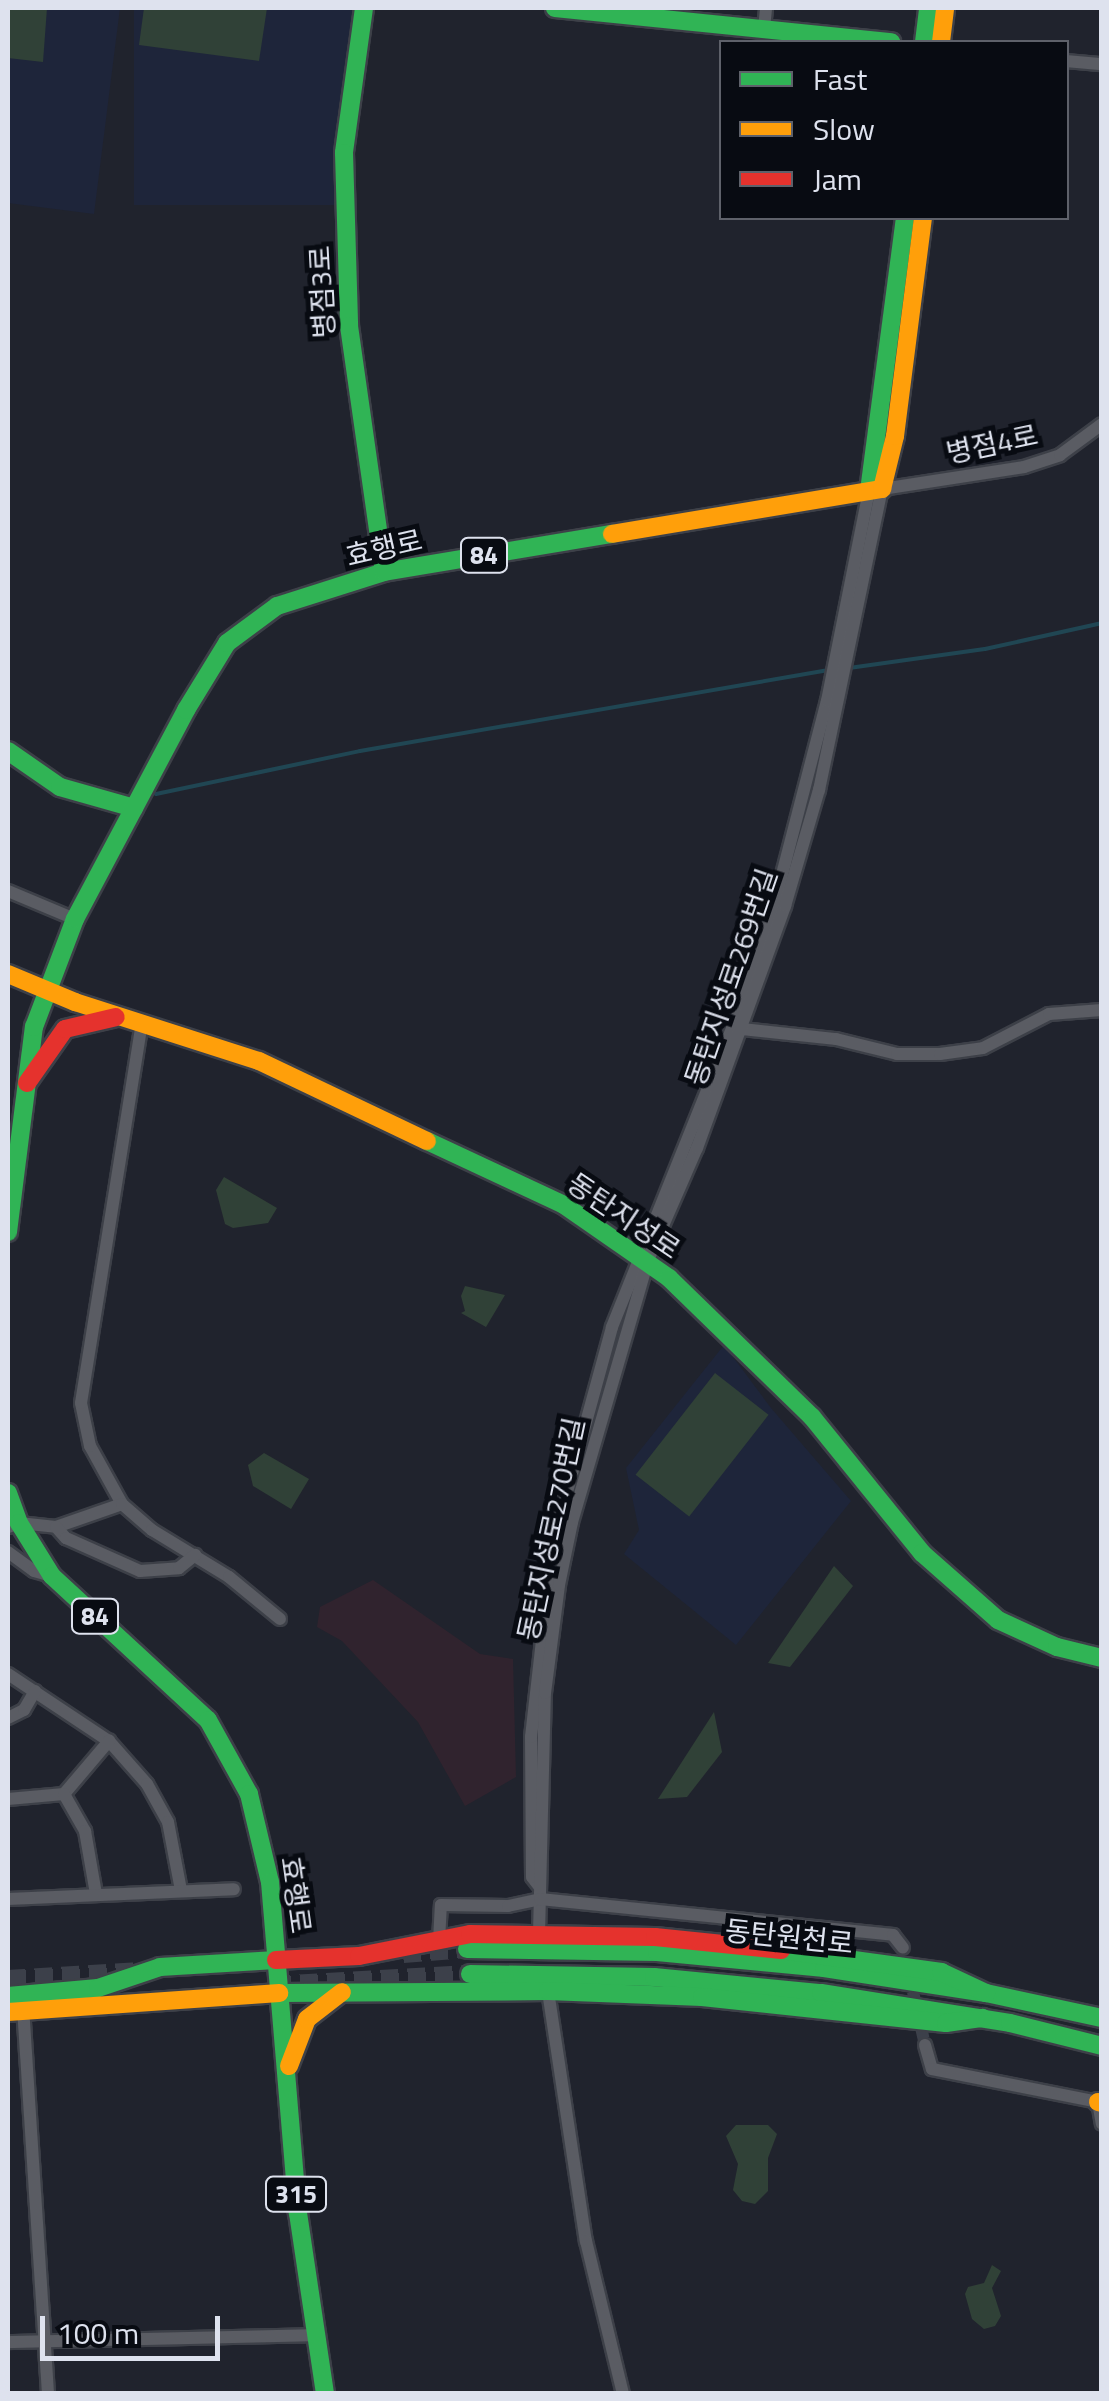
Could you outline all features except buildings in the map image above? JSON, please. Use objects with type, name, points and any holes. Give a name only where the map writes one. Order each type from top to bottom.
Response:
[{"type":"main road","name":"병점3로","points":[[364,8],[344,153],[349,326],[384,572]]},
{"type":"main road","points":[[555,8],[872,40]]},
{"type":"main road","points":[[924,40],[928,8]]},
{"type":"main road","points":[[941,40],[945,8]]},
{"type":"main road","points":[[876,490],[904,220]]},
{"type":"main road","points":[[876,490],[895,436],[923,220]]},
{"type":"main road","name":"효행로","points":[[130,815],[227,643],[277,606],[384,572],[876,490]]},
{"type":"main road","points":[[8,751],[60,787],[97,798],[130,815]]},
{"type":"main road","name":"84","points":[[8,1232],[14,1146],[34,1027],[75,919],[130,815]]},
{"type":"main road","name":"동탄지성로","points":[[8,974],[120,1016],[260,1061],[564,1205],[644,1257],[812,1418],[922,1553],[998,1620],[1057,1646],[1102,1658]]},
{"type":"main road","points":[[26,1083],[65,1028],[120,1016]]},
{"type":"main road","name":"효행로","points":[[8,1492],[13,1525],[52,1576],[208,1720],[249,1794],[270,1882],[298,2213],[325,2394]]},
{"type":"main road","points":[[15,2003],[98,1988],[160,1967],[359,1956],[470,1934],[655,1936],[840,1954],[941,1972],[986,1993]]},
{"type":"main road","name":"동탄원천로","points":[[467,1949],[554,1947],[714,1956],[880,1975],[1102,2018]]},
{"type":"main road","points":[[352,1992],[344,1972],[359,1956]]},
{"type":"main road","name":"동탄원천로","points":[[470,1974],[551,1972],[711,1981],[984,2018],[1102,2046]]},
{"type":"main road","points":[[15,2003],[279,1993],[548,1991],[702,1997],[946,2024],[984,2018]]},
{"type":"main road","points":[[286,2078],[306,2019],[352,1992]]},
{"type":"street","points":[[764,28],[766,8]]},
{"type":"street","points":[[1069,61],[1102,64]]},
{"type":"street","name":"병점4로","points":[[876,490],[1024,467],[1060,455],[1102,424]]},
{"type":"street","points":[[539,1934],[539,1892],[532,1877],[530,1737],[552,1543],[604,1351],[738,1013],[777,894],[833,702],[876,490]]},
{"type":"street","name":"동탄지성로269번길","points":[[644,1257],[742,1029],[785,906],[833,702]]},
{"type":"street","points":[[8,891],[75,919]]},
{"type":"street","points":[[742,1029],[836,1039],[897,1054],[940,1054],[983,1048],[1050,1014],[1102,1010]]},
{"type":"street","points":[[142,1023],[82,1403],[90,1446],[122,1504],[152,1530],[194,1555],[280,1620]]},
{"type":"street","points":[[13,1525],[56,1526],[122,1504]]},
{"type":"street","points":[[56,1526],[66,1538],[140,1570],[179,1568],[194,1555]]},
{"type":"street","points":[[8,1552],[52,1576]]},
{"type":"street","points":[[8,1674],[109,1741],[147,1784],[168,1822],[182,1890]]},
{"type":"street","points":[[8,1718],[24,1710],[35,1691]]},
{"type":"street","points":[[8,1800],[64,1794],[109,1741]]},
{"type":"street","points":[[64,1794],[85,1830],[96,1894]]},
{"type":"street","points":[[8,1899],[234,1889]]},
{"type":"street","points":[[439,1942],[441,1905],[508,1906],[539,1892],[893,1934],[902,1948]]},
{"type":"street","points":[[548,1991],[586,2240],[623,2394]]},
{"type":"street","points":[[15,2003],[48,2394]]},
{"type":"street","points":[[925,2045],[932,2069],[1100,2103],[1102,2124]]},
{"type":"street","points":[[8,2342],[44,2338],[315,2336]]},
{"type":"shaded area","points":[[8,8],[120,8],[94,214],[8,203]]},
{"type":"shaded area","points":[[134,8],[353,8],[353,205],[134,205]]},
{"type":"shaded area","points":[[724,1345],[771,1408],[851,1501],[736,1645],[624,1554],[639,1530],[626,1468]]},
{"type":"shaded area","points":[[373,1580],[480,1654],[513,1659],[516,1777],[465,1806],[418,1722],[342,1641],[317,1627],[320,1607]]},
{"type":"green space","points":[[8,8],[47,8],[43,62],[8,58]]},
{"type":"green space","points":[[144,8],[267,8],[259,61],[139,45]]},
{"type":"green space","points":[[224,1177],[277,1208],[268,1223],[233,1228],[225,1224],[216,1190]]},
{"type":"green space","points":[[465,1286],[505,1295],[486,1327],[461,1313],[465,1311],[461,1296]]},
{"type":"green space","points":[[715,1373],[769,1415],[689,1517],[636,1475]]},
{"type":"green space","points":[[264,1453],[309,1479],[291,1509],[253,1486],[248,1465]]},
{"type":"green space","points":[[834,1566],[853,1586],[790,1667],[768,1663]]},
{"type":"green space","points":[[714,1712],[722,1752],[687,1797],[658,1799]]},
{"type":"green space","points":[[736,2125],[768,2125],[777,2134],[768,2158],[768,2191],[755,2204],[742,2201],[733,2190],[738,2164],[726,2136]]},
{"type":"green space","points":[[992,2265],[1001,2271],[992,2288],[1001,2316],[995,2326],[984,2329],[972,2319],[965,2294],[968,2287],[984,2283]]},
{"type":"waterway","points":[[849,668],[985,649],[1102,623]]},
{"type":"waterway","points":[[156,794],[360,751],[830,670]]},
{"type":"tunnel","points":[[403,1954],[467,1949]]},
{"type":"tunnel","points":[[8,1979],[137,1971]]},
{"type":"tunnel","points":[[273,1985],[470,1974]]},
{"type":"tunnel","points":[[909,1974],[925,2045]]},
{"type":"traffic: fast","points":[[364,8],[344,153],[349,326],[384,572]]},
{"type":"traffic: fast","points":[[555,8],[871,40]]},
{"type":"traffic: fast","points":[[924,40],[928,8]]},
{"type":"traffic: fast","points":[[869,491],[905,220]]},
{"type":"traffic: fast","points":[[8,1232],[34,1027],[75,919],[186,710],[227,643],[277,606],[384,572],[612,534]]},
{"type":"traffic: fast","points":[[8,751],[60,787],[134,808]]},
{"type":"traffic: fast","points":[[427,1141],[564,1205],[669,1278],[812,1417],[922,1553],[998,1620],[1057,1647],[1102,1658]]},
{"type":"traffic: fast","points":[[8,1493],[19,1523],[52,1576],[208,1720],[249,1794],[270,1882],[298,2213],[325,2394]]},
{"type":"traffic: fast","points":[[467,1949],[657,1952],[824,1968],[986,1993],[1102,2018]]},
{"type":"traffic: fast","points":[[781,1950],[941,1972],[986,1993]]},
{"type":"traffic: fast","points":[[8,1996],[98,1988],[160,1967],[276,1960]]},
{"type":"traffic: fast","points":[[470,1974],[654,1977],[821,1993],[1010,2023],[1102,2046]]},
{"type":"traffic: fast","points":[[279,1993],[548,1991],[702,1997],[946,2023],[983,2018]]},
{"type":"traffic: slow","points":[[941,40],[945,8]]},
{"type":"traffic: slow","points":[[612,534],[882,489],[895,436],[923,220]]},
{"type":"traffic: slow","points":[[8,974],[75,1002],[259,1061],[427,1141]]},
{"type":"traffic: slow","points":[[289,2066],[307,2019],[342,1992]]},
{"type":"traffic: slow","points":[[8,2012],[279,1993]]},
{"type":"traffic: slow","points":[[1098,2102],[1102,2103]]},
{"type":"traffic: jam","points":[[27,1083],[65,1029],[116,1017]]},
{"type":"traffic: jam","points":[[276,1960],[359,1956],[470,1934],[655,1937],[781,1950]]}]
